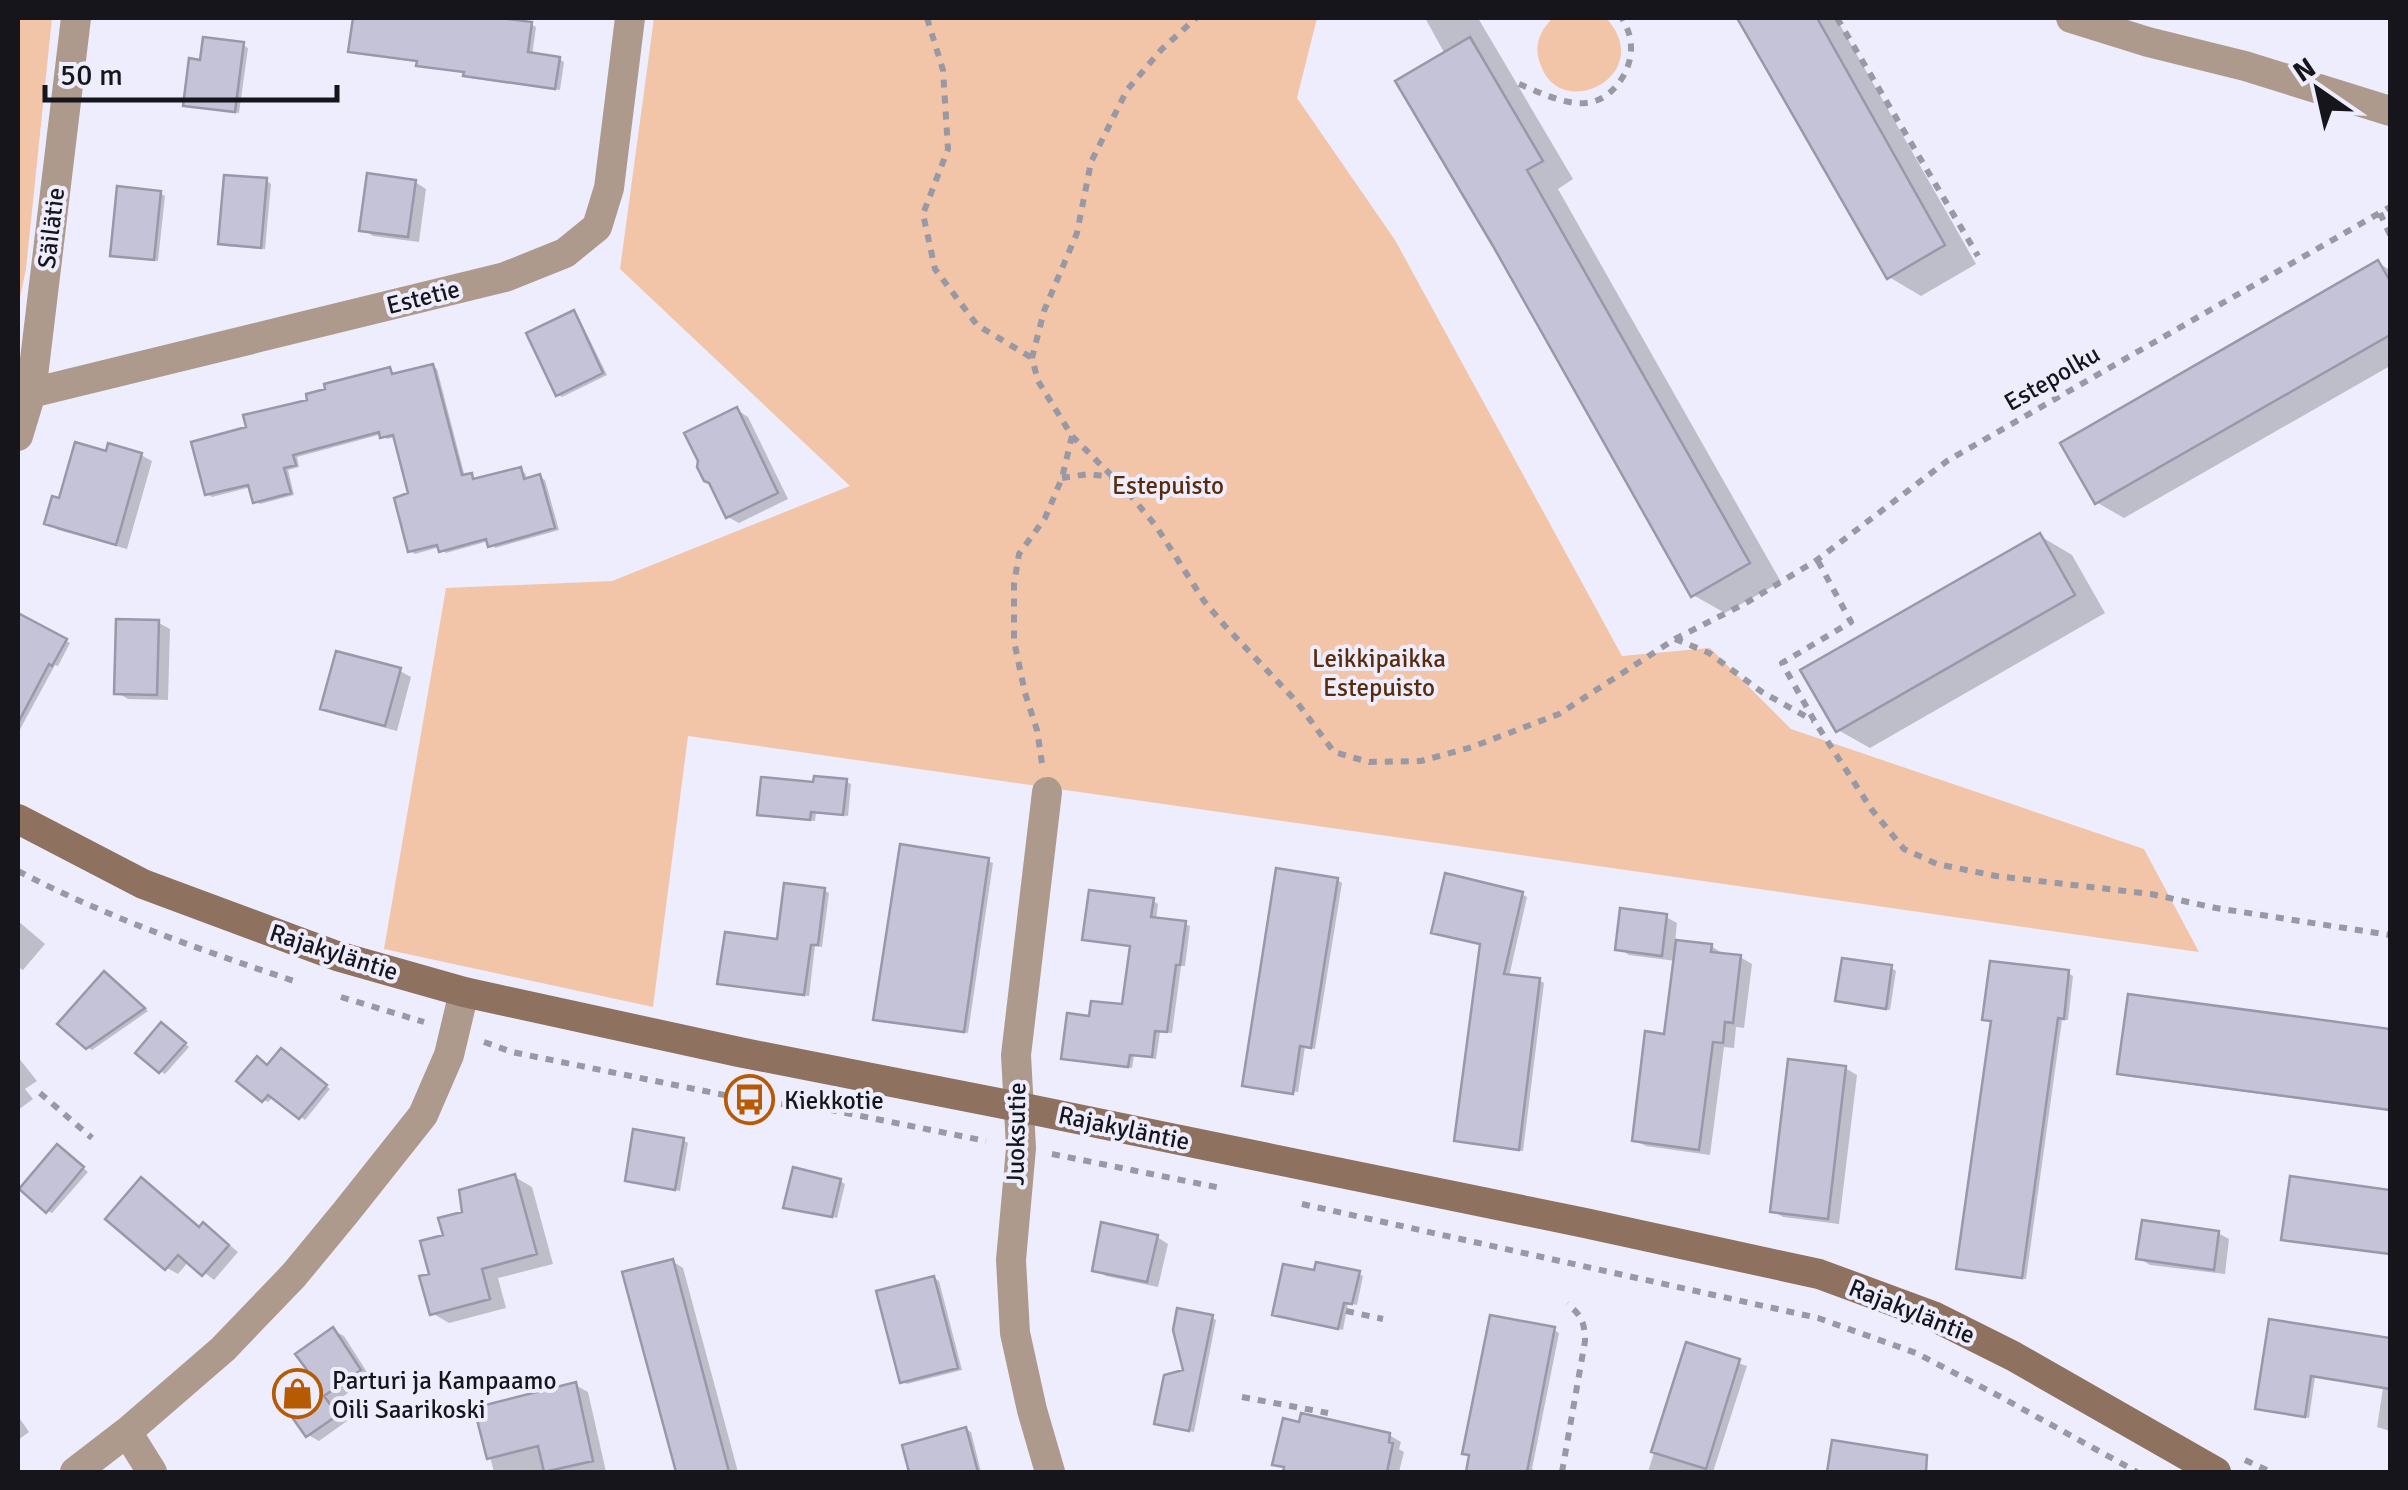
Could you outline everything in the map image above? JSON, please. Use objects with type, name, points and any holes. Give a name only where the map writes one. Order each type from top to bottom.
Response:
[{"type":"street","name":"Säilätie","points":[[18,436],[31,393],[76,18]]},
{"type":"street","name":"Estetie","points":[[31,393],[505,277],[565,253],[597,227],[609,188],[630,18]]},
{"type":"street","points":[[2071,18],[2390,111]]},
{"type":"street","name":"Juoksutie","points":[[1047,792],[1016,1054],[1021,1148],[1011,1260],[1016,1333],[1050,1472]]},
{"type":"street","name":"Rajakyläntie","points":[[18,819],[143,884],[337,956],[464,992],[739,1052],[1585,1222],[1820,1274],[1948,1323],[2227,1465]]},
{"type":"street","points":[[75,1472],[222,1349],[294,1275],[346,1212],[423,1115],[449,1055],[464,992]]},
{"type":"street","points":[[127,1432],[152,1472]]},
{"type":"path","points":[[927,18],[943,70],[948,149],[922,214],[936,269],[977,325],[1032,358],[1044,311],[1077,233],[1091,162],[1127,90],[1161,50],[1196,18]]},
{"type":"path","points":[[1519,84],[1566,101],[1589,103],[1606,96],[1620,83],[1632,49],[1622,18]]},
{"type":"path","points":[[1837,18],[1978,256]]},
{"type":"path","name":"Estepolku","points":[[1032,358],[1038,381],[1072,436],[1156,526],[1204,601],[1296,701],[1334,752],[1369,762],[1421,761],[1472,747],[1559,714],[1675,639],[1818,560],[1947,460],[2390,207]]},
{"type":"path","points":[[2380,213],[2390,235]]},
{"type":"path","points":[[1047,792],[1037,730],[1024,693],[1014,640],[1014,584],[1018,554],[1045,518],[1062,478],[1072,436]]},
{"type":"path","points":[[1062,478],[1089,474],[1112,477]]},
{"type":"path","points":[[1818,560],[1851,622],[1782,663],[1872,810],[1904,850],[1937,864],[1996,876],[2151,894],[2390,935]]},
{"type":"path","points":[[1675,639],[1709,653],[1762,692],[1816,722]]},
{"type":"path","points":[[18,871],[72,900],[310,986]]},
{"type":"path","points":[[326,992],[512,1052],[1225,1188]]},
{"type":"path","points":[[40,1093],[92,1138]]},
{"type":"path","points":[[1296,1203],[1818,1318],[1916,1353],[2137,1472]]},
{"type":"path","points":[[1562,1472],[1585,1340],[1585,1325],[1578,1312],[1567,1304]]},
{"type":"path","points":[[1346,1312],[1383,1318]]},
{"type":"path","points":[[1242,1397],[1328,1413]]},
{"type":"path","points":[[2227,1465],[2271,1472]]},
{"type":"green space","points":[[18,18],[52,18],[26,269],[18,307]]},
{"type":"green space","name":"Estepuisto","points":[[654,18],[1317,18],[1297,98],[1395,240],[1622,656],[1710,648],[1791,729],[2144,849],[2199,952],[688,736],[653,1007],[384,949],[446,588],[612,581],[850,486],[620,269]]},
{"type":"green space","points":[[1553,18],[1606,18],[1619,39],[1620,58],[1613,74],[1582,91],[1565,90],[1549,80],[1537,48],[1542,32]]},
{"type":"building","points":[[353,18],[500,18],[532,22],[528,52],[560,57],[555,89],[463,76],[464,72],[416,66],[417,61],[348,52]]},
{"type":"building","points":[[1737,18],[1817,18],[1945,245],[1887,279]]},
{"type":"building","points":[[203,37],[244,42],[235,112],[183,106],[189,58],[200,60]]},
{"type":"building","points":[[1470,37],[1543,161],[1527,170],[1750,563],[1691,597],[1395,81]]},
{"type":"building","points":[[367,173],[416,180],[408,237],[359,231]]},
{"type":"building","points":[[224,175],[267,178],[261,248],[218,244]]},
{"type":"building","points":[[117,186],[161,191],[154,260],[110,256]]},
{"type":"building","points":[[2378,260],[2390,281],[2390,335],[2095,504],[2060,443]]},
{"type":"building","points":[[574,310],[603,373],[556,396],[526,333]]},
{"type":"building","points":[[433,364],[462,475],[472,473],[473,479],[521,467],[524,479],[540,474],[555,528],[488,547],[486,539],[439,552],[437,545],[408,552],[394,498],[408,493],[393,435],[380,438],[379,432],[293,455],[296,465],[284,468],[291,493],[253,503],[248,485],[205,495],[191,442],[246,427],[243,415],[307,400],[306,394],[325,389],[324,384],[390,367],[392,374]]},
{"type":"building","points":[[737,407],[778,493],[726,518],[697,467],[698,461],[684,433]]},
{"type":"building","points":[[75,442],[106,451],[108,443],[142,453],[116,545],[44,524],[52,496],[59,498]]},
{"type":"building","points":[[2040,533],[2075,595],[1836,732],[1800,670]]},
{"type":"building","points":[[18,613],[67,639],[18,723]]},
{"type":"building","points":[[116,619],[159,620],[157,695],[114,694]]},
{"type":"building","points":[[336,651],[401,668],[385,726],[320,709]]},
{"type":"building","points":[[814,776],[847,779],[843,815],[811,812],[810,820],[757,815],[761,777],[813,782]]},
{"type":"building","points":[[900,844],[989,858],[964,1032],[873,1020]]},
{"type":"building","points":[[1276,868],[1338,878],[1311,1048],[1300,1046],[1293,1094],[1242,1086]]},
{"type":"building","points":[[1445,873],[1523,892],[1504,974],[1540,978],[1519,1150],[1454,1141],[1480,944],[1431,933]]},
{"type":"building","points":[[784,883],[825,888],[818,945],[811,945],[804,995],[717,984],[725,932],[777,939]]},
{"type":"building","points":[[1089,890],[1154,898],[1151,917],[1186,921],[1167,1032],[1155,1031],[1152,1057],[1130,1055],[1128,1067],[1061,1059],[1067,1013],[1089,1016],[1091,1001],[1122,1004],[1130,946],[1082,940]]},
{"type":"building","points":[[1620,908],[1667,914],[1662,956],[1615,950]]},
{"type":"building","points":[[1676,940],[1712,944],[1711,952],[1741,955],[1733,1023],[1725,1022],[1723,1043],[1713,1042],[1699,1150],[1632,1141],[1645,1031],[1664,1034]]},
{"type":"building","points":[[1842,958],[1892,965],[1886,1009],[1835,1001]]},
{"type":"building","points":[[1990,961],[2069,970],[2064,1019],[2058,1018],[2022,1278],[1956,1269],[1991,1021],[1982,1020]]},
{"type":"building","points":[[104,971],[145,1008],[86,1049],[57,1024]]},
{"type":"building","points":[[2128,994],[2390,1029],[2390,1110],[2117,1074]]},
{"type":"building","points":[[161,1022],[186,1043],[159,1073],[135,1053]]},
{"type":"building","points":[[281,1048],[327,1085],[299,1119],[268,1095],[262,1102],[236,1081],[257,1056],[267,1065]]},
{"type":"building","points":[[1788,1059],[1846,1066],[1828,1219],[1770,1212]]},
{"type":"building","points":[[633,1129],[684,1138],[675,1190],[625,1181]]},
{"type":"building","points":[[57,1144],[84,1167],[46,1213],[19,1189]]},
{"type":"building","points":[[793,1167],[841,1179],[832,1217],[783,1208]]},
{"type":"building","points":[[515,1174],[537,1254],[482,1269],[490,1299],[430,1315],[419,1276],[429,1274],[420,1241],[443,1235],[438,1218],[462,1212],[459,1190]]},
{"type":"building","points":[[2290,1176],[2390,1190],[2390,1254],[2281,1240]]},
{"type":"building","points":[[141,1177],[199,1227],[203,1222],[229,1245],[202,1276],[178,1255],[165,1270],[105,1219]]},
{"type":"building","points":[[2142,1220],[2219,1231],[2214,1270],[2136,1259]]},
{"type":"building","points":[[1101,1222],[1158,1235],[1147,1282],[1092,1271]]},
{"type":"building","points":[[673,1259],[729,1472],[676,1472],[622,1272]]},
{"type":"building","points":[[1316,1262],[1360,1271],[1352,1304],[1344,1303],[1338,1329],[1272,1315],[1283,1264],[1314,1270]]},
{"type":"building","points":[[934,1276],[958,1368],[900,1383],[876,1291]]},
{"type":"building","points":[[1177,1308],[1213,1315],[1189,1431],[1154,1424],[1164,1375],[1183,1370],[1173,1330]]},
{"type":"building","points":[[1490,1315],[1555,1327],[1527,1472],[1466,1472],[1469,1455],[1462,1454]]},
{"type":"building","points":[[2269,1319],[2390,1338],[2390,1389],[2311,1376],[2305,1417],[2255,1409]]},
{"type":"building","points":[[333,1327],[361,1370],[324,1396],[338,1415],[306,1437],[275,1393],[307,1370],[295,1354]]},
{"type":"building","points":[[1686,1342],[1740,1359],[1706,1469],[1651,1452]]},
{"type":"building","points":[[576,1382],[593,1461],[544,1472],[538,1446],[487,1459],[474,1408]]},
{"type":"building","points":[[1301,1413],[1390,1433],[1389,1442],[1393,1443],[1387,1472],[1283,1472],[1284,1467],[1272,1465],[1283,1418],[1299,1422]]},
{"type":"building","points":[[966,1427],[978,1472],[909,1472],[902,1445]]},
{"type":"building","points":[[1832,1440],[1927,1455],[1926,1472],[1827,1472]]},
{"type":"place","name":"Kiekkotie","points":[[749,1100]]},
{"type":"place","name":"Parturi ja Kampaamo Oili Saarikoski","points":[[297,1394]]},
{"type":"park label","name":"Leikkipaikka Estepuisto","points":[[1379,672]]}]
